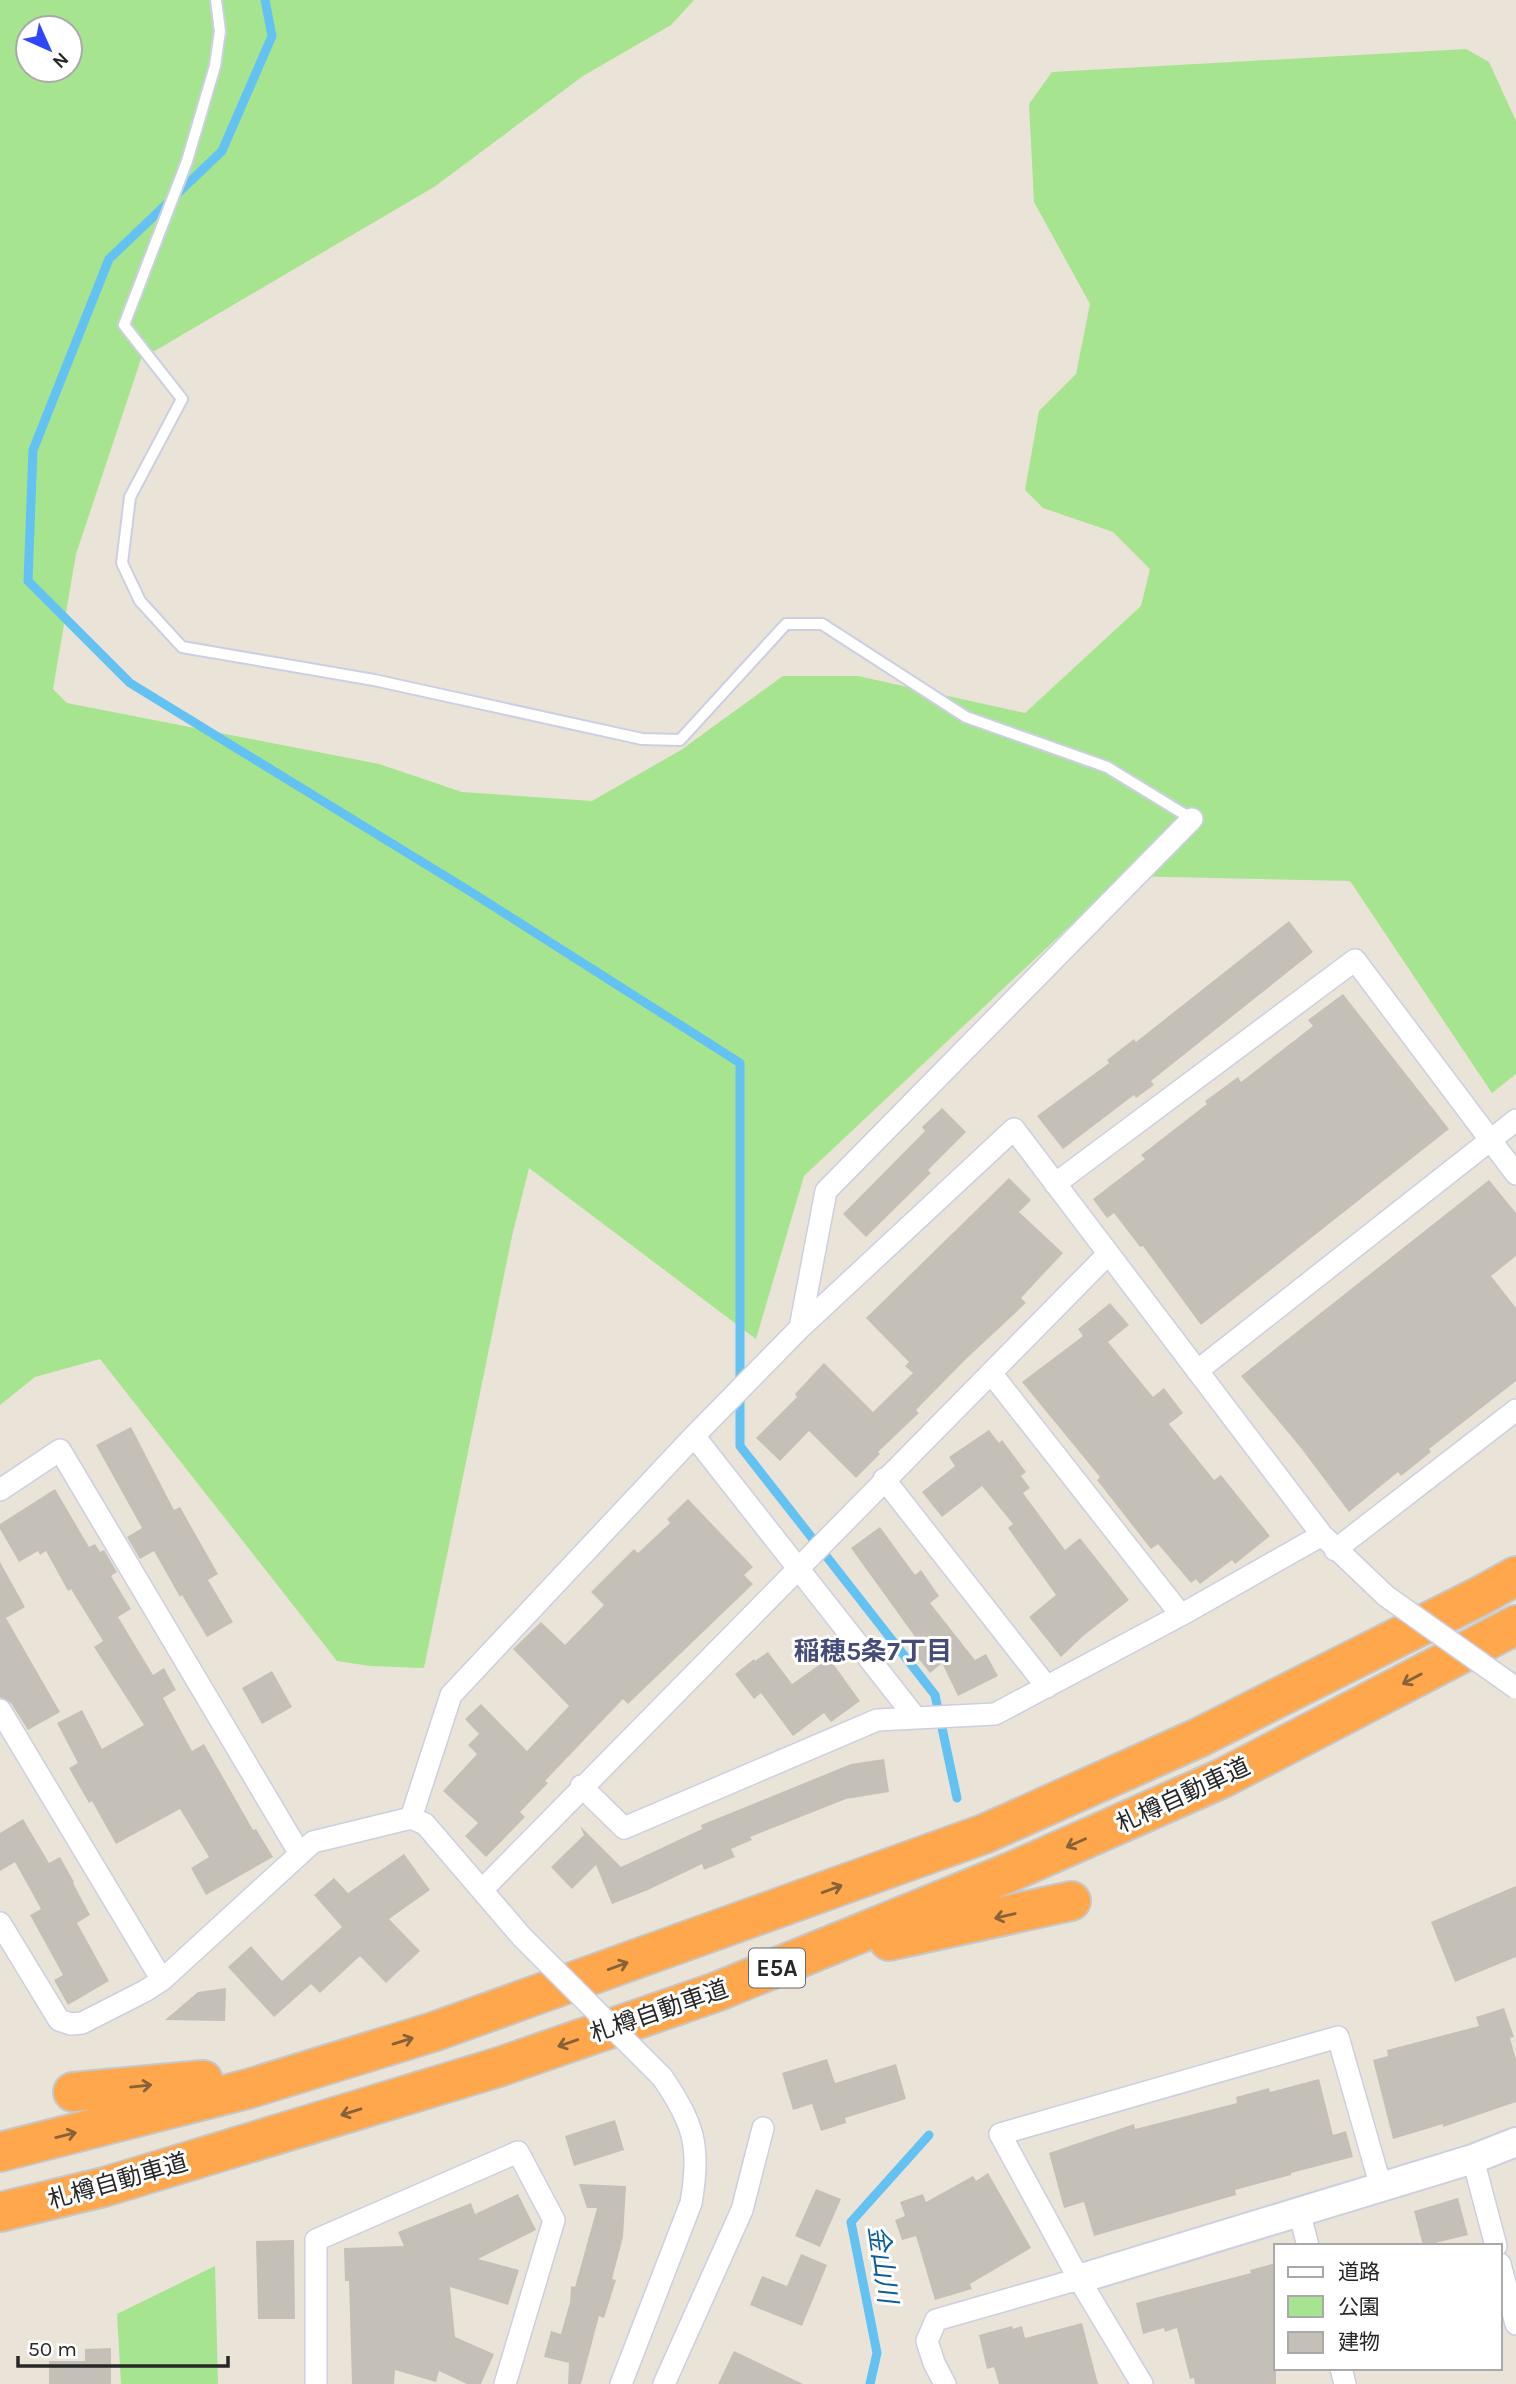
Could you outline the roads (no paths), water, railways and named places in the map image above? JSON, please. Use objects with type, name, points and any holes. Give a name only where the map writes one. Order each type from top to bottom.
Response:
[{"type":"highway","name":"札樽自動車道","points":[[0,2152],[251,2088],[433,2032],[984,1834],[1198,1738],[1516,1576]]},
{"type":"highway","name":"札樽自動車道","points":[[0,2212],[104,2187],[499,2067],[716,1992],[1013,1871],[1223,1778],[1516,1625]]},
{"type":"highway","points":[[797,1960],[1071,1901]]},
{"type":"highway","points":[[73,2092],[314,2069]]},
{"type":"street","points":[[800,1328],[826,1191],[1192,819]]},
{"type":"street","points":[[1055,1184],[1355,960],[1516,1174]]},
{"type":"street","points":[[1197,1371],[1516,1121]]},
{"type":"street","points":[[411,1818],[451,1695],[694,1436],[800,1328],[1014,1129],[1329,1543],[1386,1596],[1516,1688]]},
{"type":"street","points":[[482,1890],[581,1786],[1108,1254]]},
{"type":"street","points":[[991,1373],[1181,1615]]},
{"type":"street","points":[[581,1786],[624,1828],[877,1720],[995,1714],[1181,1615],[1329,1543],[1516,1410]]},
{"type":"street","points":[[694,1436],[802,1564],[918,1717]]},
{"type":"street","points":[[0,1490],[60,1450],[300,1854]]},
{"type":"street","points":[[884,1479],[1047,1687]]},
{"type":"street","points":[[0,1710],[162,1980]]},
{"type":"street","points":[[0,1923],[58,2020],[71,2024],[82,2023],[162,1980],[313,1842],[411,1818],[425,1824],[522,1937],[662,2077],[688,2118],[695,2145],[696,2175],[691,2203],[621,2384]]},
{"type":"street","points":[[1142,2384],[1079,2279],[1000,2134],[1338,2037],[1381,2187]]},
{"type":"street","points":[[664,2384],[742,2210],[763,2128]]},
{"type":"street","points":[[945,2384],[927,2341],[936,2320],[1473,2159],[1516,2143]]},
{"type":"street","points":[[316,2384],[316,2240],[518,2152],[554,2220],[505,2384]]},
{"type":"street","points":[[1473,2159],[1495,2244]]},
{"type":"street","points":[[1299,2211],[1307,2244]]},
{"type":"street","points":[[1502,2272],[1516,2324]]},
{"type":"lane","points":[[216,0],[220,31],[215,66],[184,167],[124,325],[182,399],[130,497],[122,563],[140,601],[182,647],[374,680],[642,739],[680,740],[786,624],[822,624],[966,717],[1107,767],[1192,819]]},
{"type":"waterway","points":[[265,0],[272,36],[222,151],[109,259],[33,450],[28,581],[130,683],[471,892],[740,1063],[740,1446],[935,1695],[957,1798]]},
{"type":"waterway","name":"金山川","points":[[870,2384],[877,2353],[851,2222],[929,2135]]},
{"type":"district","name":"稲穂5条7丁目","points":[[873,1651]]}]
